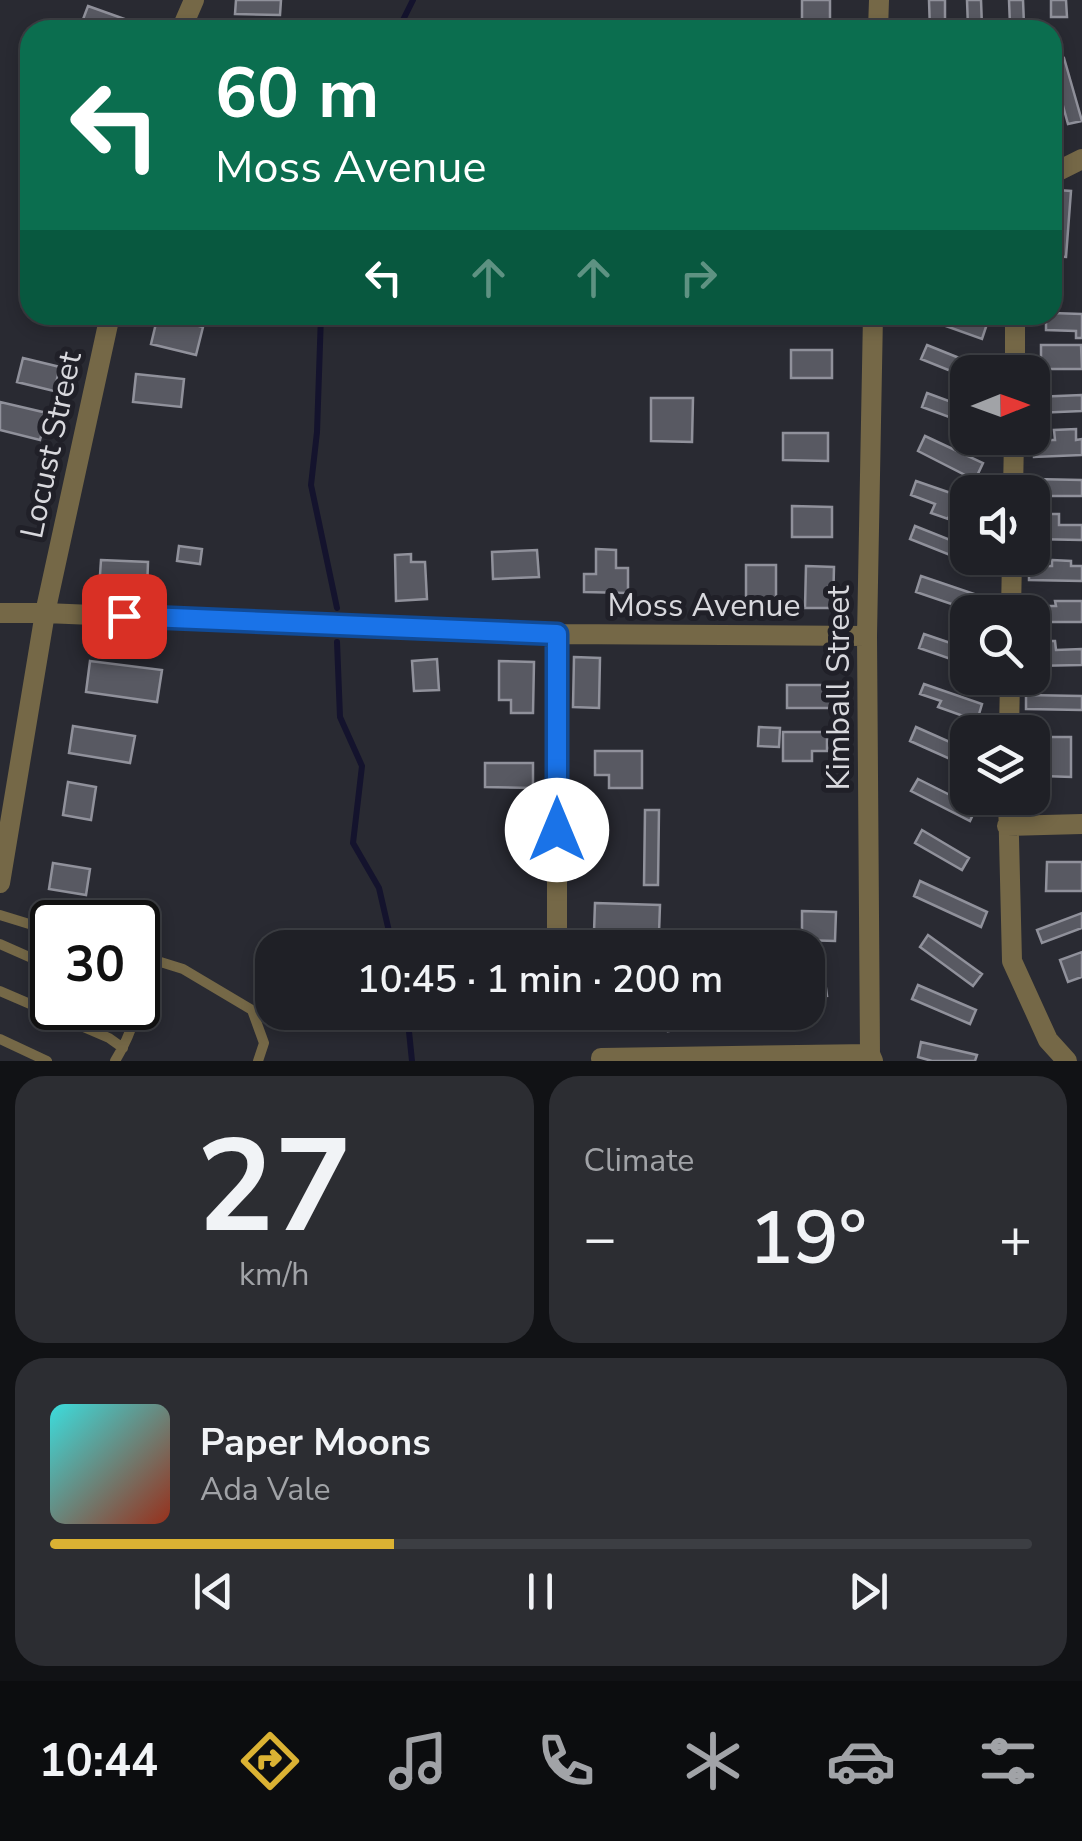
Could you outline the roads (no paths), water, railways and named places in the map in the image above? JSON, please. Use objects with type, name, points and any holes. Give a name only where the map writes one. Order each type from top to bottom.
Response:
[{"type":"street","name":"Locust Street","points":[[0,882],[45,612],[108,325]]},
{"type":"street","name":"Kimball Street","points":[[871,1058],[867,636],[873,325]]},
{"type":"street","points":[[1015,355],[1016,325]]},
{"type":"street","name":"Moss Avenue","points":[[0,613],[557,634],[867,636]]},
{"type":"street","points":[[557,634],[557,930]]},
{"type":"street","points":[[1007,815],[1012,961],[1048,1040],[1067,1061]]},
{"type":"street","points":[[1007,826],[1082,824]]},
{"type":"street","points":[[601,1058],[871,1058]]},
{"type":"lane","points":[[0,915],[30,924]]},
{"type":"lane","points":[[0,944],[30,957]]},
{"type":"lane","points":[[160,962],[183,969],[252,1010],[264,1043],[258,1061]]},
{"type":"lane","points":[[0,991],[109,1038],[123,1048]]},
{"type":"lane","points":[[115,1061],[131,1030]]},
{"type":"lane","points":[[0,1039],[47,1061]]},
{"type":"waterway","points":[[403,20],[413,0]]},
{"type":"waterway","points":[[321,325],[311,485],[337,608]]},
{"type":"waterway","points":[[337,642],[340,717],[362,766],[353,843],[379,888],[389,930]]},
{"type":"waterway","points":[[409,1030],[412,1061]]}]
